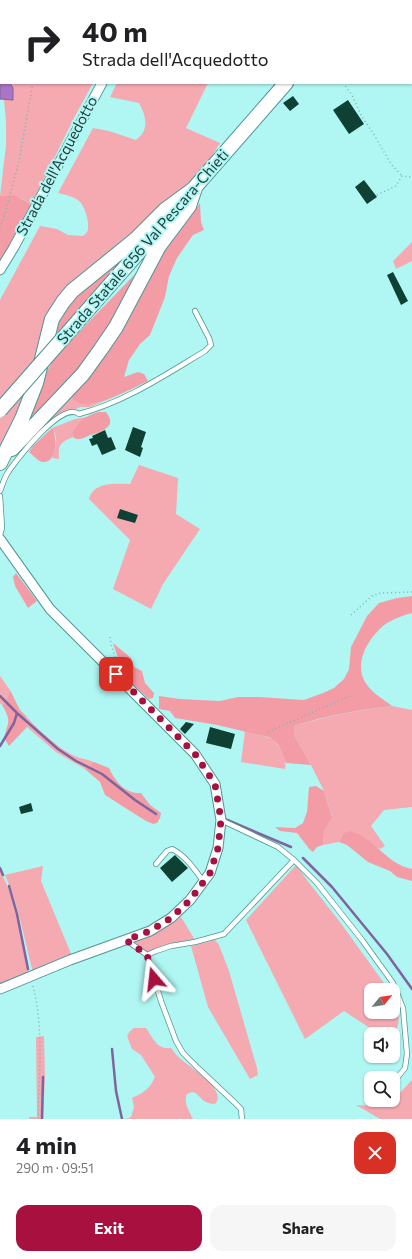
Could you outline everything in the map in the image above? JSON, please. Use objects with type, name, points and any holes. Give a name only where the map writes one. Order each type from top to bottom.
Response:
[{"type":"highway","name":"Strada Statale 656 Val Pescara-Chieti","points":[[0,410],[285,84]]},
{"type":"highway","points":[[2,460],[83,374],[116,328],[159,246],[189,206],[194,188]]},
{"type":"highway","points":[[2,460],[22,419],[36,383],[52,319],[63,302],[72,292],[136,239],[165,210],[194,188]]},
{"type":"street","name":"Strada dell'Acquedotto","points":[[0,270],[18,240],[101,84]]},
{"type":"street","points":[[0,539],[50,609],[195,754],[215,784],[221,820],[218,848],[210,873],[190,900],[171,918],[150,931],[70,960],[0,989]]},
{"type":"lane","points":[[0,491],[6,475],[25,450],[40,433],[57,419],[71,412],[79,414],[126,397],[205,351],[211,346],[209,338],[195,311]]},
{"type":"lane","points":[[0,496],[2,528],[0,535]]},
{"type":"lane","points":[[221,820],[278,847],[294,860],[317,883],[353,928],[393,983],[403,1008],[407,1054],[405,1068],[400,1074]]},
{"type":"lane","points":[[156,864],[167,851],[172,849],[187,860],[204,882]]},
{"type":"lane","points":[[147,955],[171,946],[195,942],[224,934],[294,860]]},
{"type":"lane","points":[[126,940],[147,955],[165,1015],[183,1053],[241,1109],[242,1119]]},
{"type":"path","points":[[0,228],[4,221],[19,161],[33,84]]},
{"type":"path","points":[[344,84],[352,95],[362,117],[374,133],[391,164],[402,176],[412,176]]},
{"type":"path","points":[[377,194],[396,186],[402,176]]},
{"type":"path","points":[[351,615],[372,596],[381,593],[412,592]]},
{"type":"path","points":[[110,637],[119,668],[116,674]]},
{"type":"path","points":[[268,732],[352,695]]},
{"type":"path","points":[[31,976],[36,1001],[40,1039],[38,1119]]},
{"type":"shaded area","points":[[0,84],[11,84],[13,88],[13,100],[0,99]]},
{"type":"shaded area","points":[[11,84],[92,84],[31,205],[17,197],[0,196],[6,145],[4,100],[13,100],[13,88]]},
{"type":"shaded area","points":[[116,84],[208,84],[186,128],[220,143],[205,167],[185,189],[70,284],[41,355],[0,403],[0,300],[40,226],[57,229],[68,235],[83,236],[88,231],[85,210],[81,203],[77,199],[58,193],[93,128],[109,131],[136,140],[143,132],[145,127],[145,118],[139,103],[110,97]]},
{"type":"shaded area","points":[[14,195],[31,205],[0,262],[0,196]]},
{"type":"shaded area","points":[[200,203],[201,222],[204,230],[193,235],[177,258],[169,276],[165,297],[150,335],[140,344],[129,360],[124,377],[138,372],[144,374],[148,381],[123,393],[95,403],[87,404],[76,401],[69,396],[162,254]]},
{"type":"shaded area","points":[[412,242],[412,261],[396,269],[393,261]]},
{"type":"shaded area","points":[[113,265],[121,265],[58,337],[56,328],[57,323],[78,292]]},
{"type":"shaded area","points":[[138,271],[96,350],[18,438],[34,396],[54,358]]},
{"type":"shaded area","points":[[32,381],[9,431],[0,446],[0,419]]},
{"type":"shaded area","points":[[69,396],[91,404],[111,398],[90,407],[81,407],[69,411],[53,419],[38,430]]},
{"type":"shaded area","points":[[98,412],[106,412],[109,417],[109,426],[102,431],[81,439],[73,437],[72,433],[79,422]]},
{"type":"shaded area","points":[[87,417],[76,425],[72,433],[73,437],[61,445],[59,450],[59,459],[52,458],[56,447],[56,436],[52,428],[75,419]]},
{"type":"shaded area","points":[[52,428],[55,437],[55,449],[51,459],[42,462],[29,452],[33,446]]},
{"type":"shaded area","points":[[139,465],[178,478],[176,514],[200,529],[163,584],[151,609],[113,589],[130,540],[89,499],[92,493],[100,486],[130,484]]},
{"type":"shaded area","points":[[16,573],[37,601],[28,608],[15,586],[13,577]]},
{"type":"shaded area","points":[[412,596],[412,613],[393,620],[381,628],[369,642],[362,658],[362,674],[365,682],[374,692],[392,706],[343,713],[294,726],[294,735],[311,765],[286,763],[275,741],[268,737],[217,725],[175,718],[170,711],[159,709],[159,696],[180,699],[220,701],[238,697],[304,700],[323,693],[334,688],[344,679],[349,669],[351,647],[367,616],[379,603]]},
{"type":"shaded area","points":[[113,643],[131,658],[134,667],[142,671],[145,683],[154,693],[153,698],[149,699],[131,682],[122,670]]},
{"type":"shaded area","points":[[0,676],[10,690],[6,701],[2,705],[0,703]]},
{"type":"shaded area","points":[[10,690],[20,710],[26,716],[27,727],[9,746],[4,738],[8,725],[8,718],[2,705],[6,701]]},
{"type":"shaded area","points":[[392,706],[412,710],[412,807],[384,810],[371,826],[385,846],[380,849],[371,844],[343,834],[339,842],[323,845],[324,831],[332,816],[324,791],[294,735],[294,726],[367,709]]},
{"type":"shaded area","points":[[26,716],[43,734],[58,746],[73,755],[94,762],[85,769],[56,752],[27,727]]},
{"type":"shaded area","points":[[245,731],[273,739],[284,757],[285,769],[241,762]]},
{"type":"shaded area","points":[[94,762],[109,768],[114,778],[125,789],[135,793],[141,793],[150,805],[161,813],[157,823],[153,824],[146,821],[105,795],[100,782],[85,769]]},
{"type":"shaded area","points":[[316,786],[324,791],[332,817],[324,831],[323,845],[317,847],[313,852],[297,833],[280,831],[275,827],[295,828],[303,823],[307,812],[309,787]]},
{"type":"shaded area","points":[[349,831],[365,838],[395,862],[412,869],[412,881],[397,877],[390,871],[368,862],[347,845],[339,842],[343,834]]},
{"type":"shaded area","points":[[296,865],[340,922],[384,983],[364,983],[364,1019],[399,1019],[397,1027],[368,1027],[344,1011],[305,1039],[246,920]]},
{"type":"shaded area","points":[[43,866],[41,881],[72,956],[33,972],[18,911],[5,875]]},
{"type":"shaded area","points":[[0,871],[6,882],[15,907],[29,974],[0,984]]},
{"type":"shaded area","points":[[181,917],[195,940],[161,947],[147,952],[132,940],[160,929]]},
{"type":"shaded area","points":[[215,940],[219,945],[229,971],[257,1068],[258,1075],[250,1079],[208,1007],[191,946]]},
{"type":"shaded area","points":[[134,1028],[146,1028],[159,1045],[166,1048],[171,1048],[181,1059],[207,1080],[217,1092],[218,1098],[215,1104],[205,1101],[197,1094],[191,1092],[187,1094],[186,1100],[193,1119],[126,1119],[131,1117],[134,1107],[132,1098],[146,1090],[155,1077],[141,1055],[132,1049],[127,1036]]},
{"type":"shaded area","points":[[44,1036],[45,1077],[43,1119],[29,1119],[29,1117],[37,1117],[36,1037]]},
{"type":"shaded area","points":[[412,1080],[412,1119],[380,1119],[356,1105],[364,1105],[364,1107],[400,1107],[400,1093]]},
{"type":"building","points":[[293,96],[299,104],[290,111],[283,103]]},
{"type":"building","points":[[348,100],[364,124],[349,134],[333,110]]},
{"type":"building","points":[[364,180],[377,197],[367,204],[355,187]]},
{"type":"building","points":[[393,272],[408,301],[401,305],[387,275]]},
{"type":"building","points":[[133,427],[146,432],[141,447],[143,448],[140,457],[125,450]]},
{"type":"building","points":[[105,430],[108,438],[111,437],[116,449],[102,455],[97,444],[92,446],[89,439]]},
{"type":"building","points":[[120,509],[138,515],[135,523],[117,518]]},
{"type":"building","points":[[186,722],[194,724],[185,734],[180,729]]},
{"type":"building","points":[[210,727],[235,734],[231,749],[206,743]]},
{"type":"building","points":[[31,803],[33,811],[21,814],[19,807]]},
{"type":"building","points":[[175,855],[188,868],[172,882],[160,868]]},
{"type":"waterway","points":[[0,696],[58,749],[76,761],[102,774],[135,800],[156,814]]},
{"type":"waterway","points":[[0,746],[14,723],[17,713]]},
{"type":"waterway","points":[[225,819],[291,847]]},
{"type":"waterway","points":[[303,858],[332,887],[387,954],[412,989]]},
{"type":"waterway","points":[[0,868],[3,875]]},
{"type":"waterway","points":[[9,886],[17,914],[28,969]]},
{"type":"waterway","points":[[112,1049],[116,1091],[122,1119]]},
{"type":"waterway","points":[[42,1119],[43,1077]]},
{"type":"route","points":[[116,674],[195,754],[215,784],[221,820],[218,848],[210,873],[190,900],[171,918],[150,931],[126,940],[147,955],[154,979]]}]
